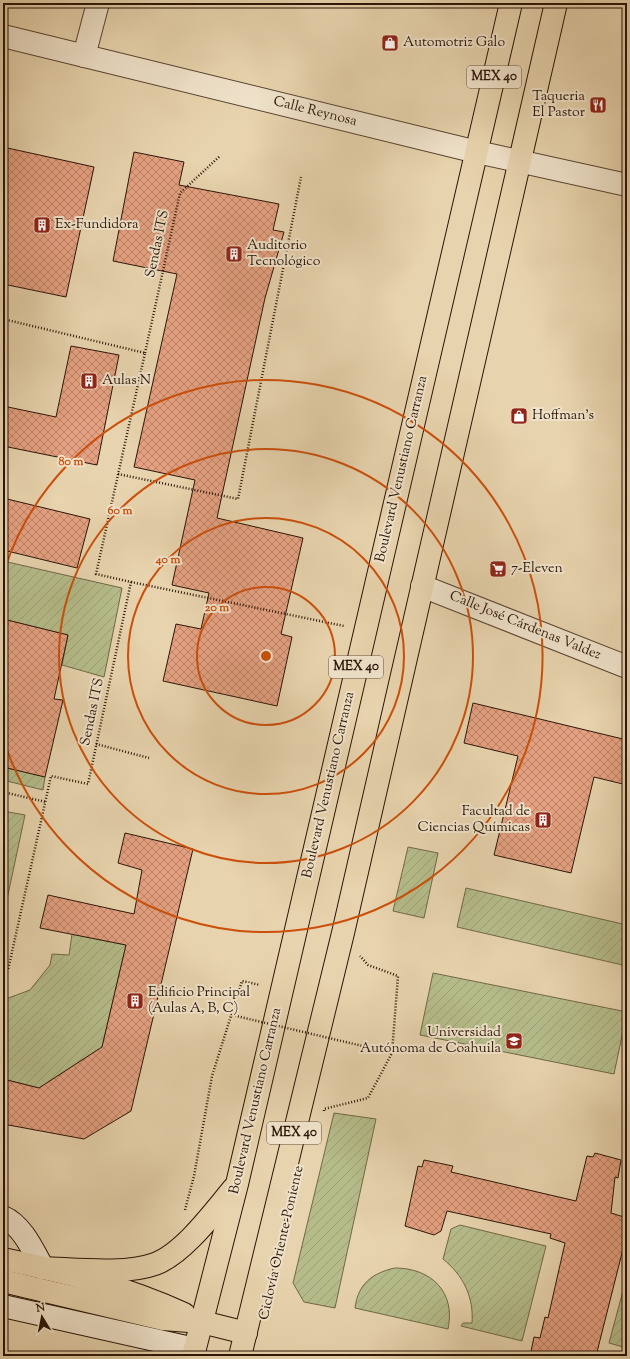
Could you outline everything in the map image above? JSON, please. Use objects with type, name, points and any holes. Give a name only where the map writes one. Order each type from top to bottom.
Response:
[{"type":"main road","name":"Boulevard Venustiano Carranza","points":[[194,1353],[237,1184],[511,3]]},
{"type":"main road","name":"MEX 40","points":[[240,1356],[343,933],[556,3]]},
{"type":"main road","points":[[43,1268],[130,1270],[155,1264],[172,1254],[199,1229],[237,1184]]},
{"type":"main road","points":[[3,1259],[114,1287],[153,1300],[202,1322]]},
{"type":"main road","points":[[3,1281],[163,1319],[202,1322],[246,1333]]},
{"type":"street","points":[[84,56],[98,3]]},
{"type":"street","name":"Calle Reynosa","points":[[3,36],[477,152],[627,185]]},
{"type":"street","name":"Calle José Cárdenas Valdez","points":[[422,586],[627,667]]},
{"type":"street","points":[[3,1217],[8,1219],[25,1237],[43,1268]]},
{"type":"street","points":[[3,1306],[194,1353]]},
{"type":"path","name":"Sendas ITS","points":[[220,156],[180,193],[96,574],[338,624]]},
{"type":"path","points":[[118,474],[238,499],[301,176]]},
{"type":"path","points":[[3,319],[145,353]]},
{"type":"path","name":"Sendas ITS","points":[[8,970],[51,776],[88,784],[131,582]]},
{"type":"path","points":[[96,744],[149,758]]},
{"type":"path","points":[[3,792],[46,802]]},
{"type":"path","points":[[322,1117],[324,1109],[368,1098],[392,1053],[398,976],[368,966],[343,933]]},
{"type":"path","points":[[184,1214],[194,1176],[212,1076],[242,981],[282,990]]},
{"type":"path","points":[[232,1015],[392,1053]]},
{"type":"green space","points":[[3,561],[122,588],[104,677],[62,665],[68,635],[3,619]]},
{"type":"green space","points":[[3,767],[45,777],[43,790],[3,780]]},
{"type":"green space","points":[[3,811],[25,815],[3,918]]},
{"type":"green space","points":[[408,847],[438,853],[424,918],[393,911]]},
{"type":"green space","points":[[466,888],[627,925],[627,966],[457,927]]},
{"type":"green space","points":[[72,934],[126,945],[102,1047],[39,1088],[3,1079],[3,1000],[30,990],[50,965],[52,954],[69,955]]},
{"type":"green space","points":[[433,973],[627,1012],[614,1074],[420,1035]]},
{"type":"green space","points":[[334,1113],[376,1119],[335,1308],[304,1302],[293,1283]]},
{"type":"green space","points":[[460,1225],[546,1246],[522,1341],[461,1326],[463,1323],[472,1323],[469,1296],[461,1279],[443,1259],[451,1229]]},
{"type":"green space","points":[[395,1268],[420,1272],[438,1285],[444,1293],[448,1304],[448,1329],[355,1308],[359,1292],[368,1281],[379,1273]]},
{"type":"green space","points":[[627,1276],[627,1348],[609,1343]]},
{"type":"building","name":"Ex-Fundidora","points":[[3,147],[94,167],[66,297],[3,284]]},
{"type":"building","points":[[134,152],[184,162],[179,185],[279,204],[273,230],[284,232],[265,298],[217,518],[303,538],[281,634],[292,637],[277,706],[163,681],[176,624],[201,629],[209,593],[172,585],[195,480],[134,467],[177,274],[113,261]]},
{"type":"building","name":"Aulas N","points":[[71,346],[119,355],[97,465],[3,446],[3,406],[56,417]]},
{"type":"building","points":[[3,498],[90,519],[77,568],[3,550]]},
{"type":"building","points":[[3,619],[68,635],[54,699],[63,700],[45,777],[3,767]]},
{"type":"building","name":"Facultad de Ciencias Químicas","points":[[473,703],[627,740],[627,785],[594,777],[571,873],[494,855],[518,756],[464,743]]},
{"type":"building","name":"Edificio Principal (Aulas A, B, C)","points":[[125,833],[193,849],[131,1111],[84,1139],[3,1124],[3,1079],[39,1088],[102,1047],[126,945],[40,928],[48,895],[134,914],[142,870],[118,863]]},
{"type":"building","points":[[595,1153],[621,1160],[618,1178],[615,1177],[611,1213],[627,1218],[627,1250],[623,1249],[596,1356],[530,1356],[534,1337],[540,1338],[545,1317],[548,1318],[565,1243],[550,1238],[551,1234],[447,1211],[441,1231],[434,1235],[405,1226],[418,1166],[422,1167],[424,1160],[453,1166],[451,1172],[576,1201],[587,1156],[593,1157]]},
{"type":"place","name":"Automotriz Galo","points":[[390,43]]},
{"type":"place","name":"Taqueria El Pastor","points":[[598,105]]},
{"type":"place","name":"Ex-Fundidora","points":[[42,225]]},
{"type":"place","name":"Auditorio Tecnológico","points":[[234,254]]},
{"type":"place","name":"Aulas N","points":[[89,381]]},
{"type":"place","name":"Hoffman's","points":[[519,416]]},
{"type":"place","name":"7-Eleven","points":[[498,569]]},
{"type":"place","name":"Facultad de Ciencias Químicas","points":[[543,820]]},
{"type":"place","name":"Edificio Principal (Aulas A, B, C)","points":[[135,1001]]},
{"type":"place","name":"Universidad Autónoma de Coahuila","points":[[514,1041]]}]
